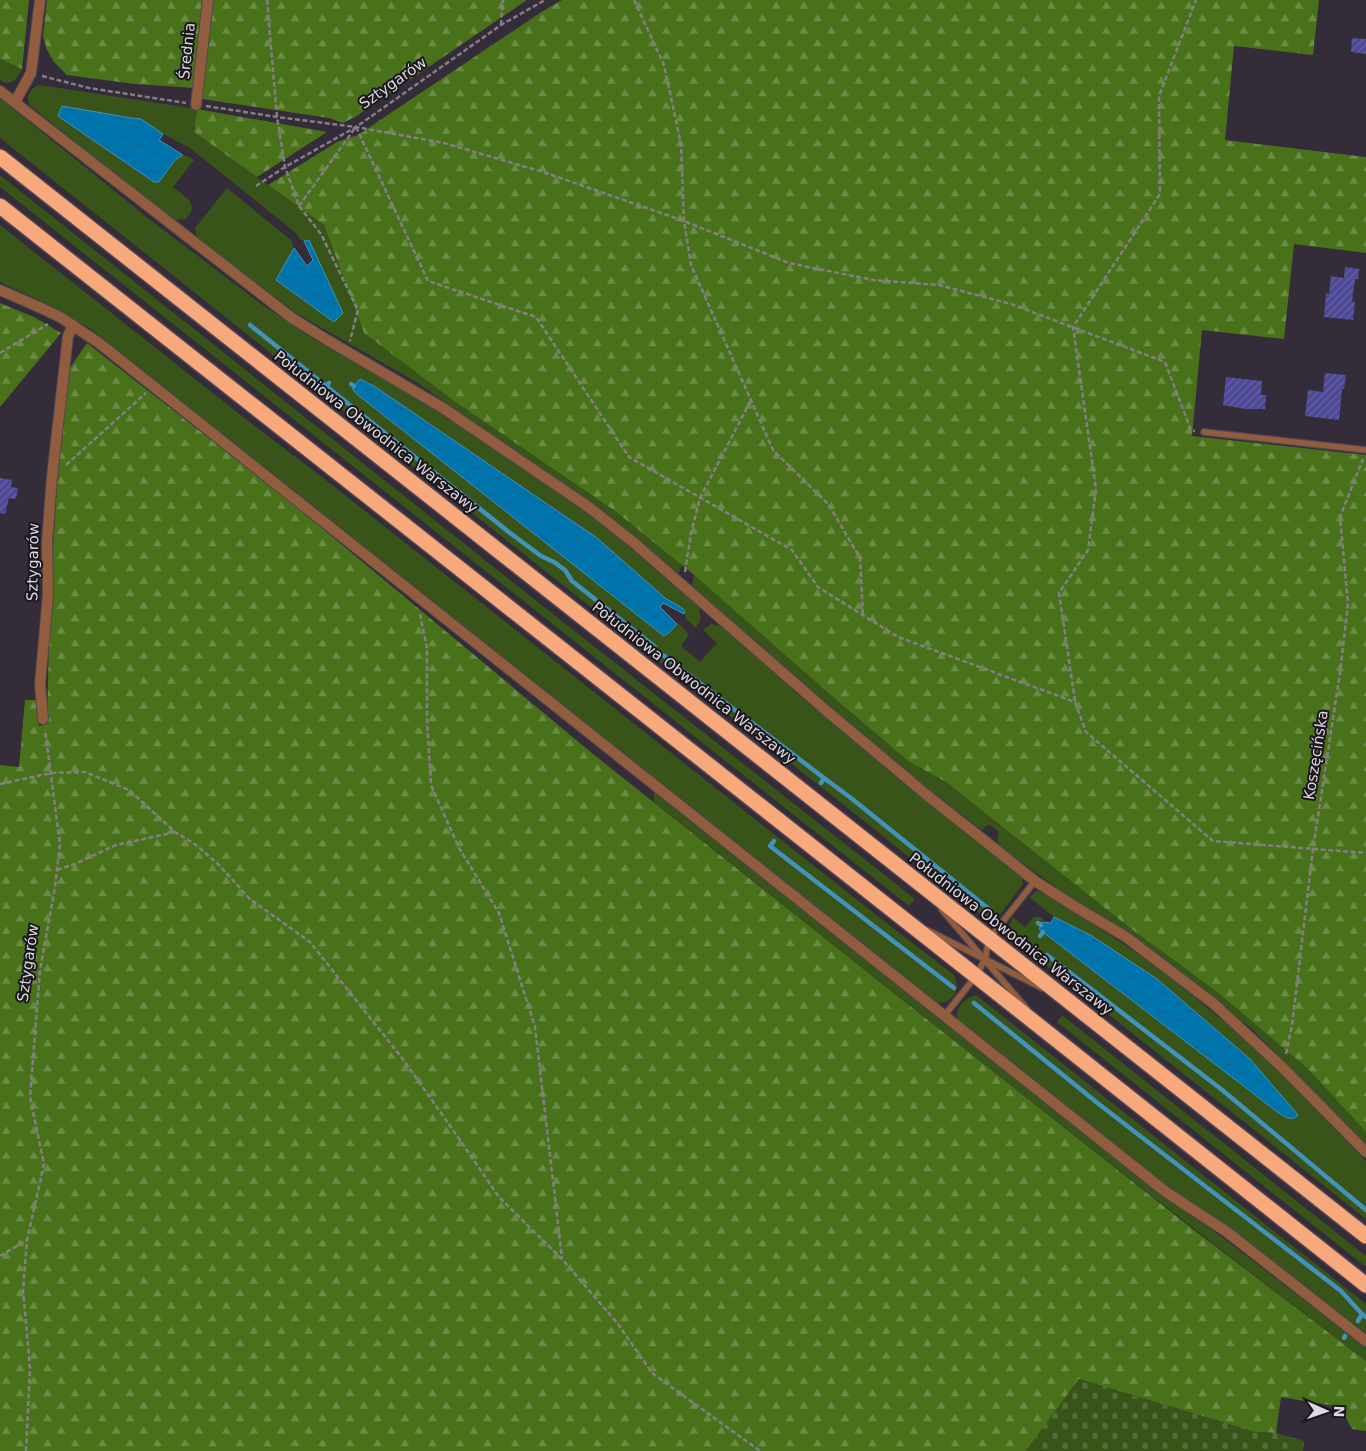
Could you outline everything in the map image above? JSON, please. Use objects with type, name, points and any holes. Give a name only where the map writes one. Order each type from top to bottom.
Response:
[{"type":"highway","name":"Południowa Obwodnica Warszawy","points":[[0,157],[1366,1236]]},
{"type":"highway","points":[[0,206],[1366,1285]]},
{"type":"street","points":[[14,102],[31,72],[40,0]]},
{"type":"street","name":"Średnia","points":[[196,105],[208,0]]},
{"type":"street","points":[[0,90],[292,318],[443,408],[590,508],[928,796],[1035,881],[1134,943],[1214,1004],[1282,1067],[1366,1152]]},
{"type":"street","points":[[0,290],[60,317],[99,343],[1166,1192],[1227,1232],[1366,1340]]},
{"type":"street","name":"Sztygarów","points":[[43,719],[40,684],[48,595],[46,543],[68,336],[73,325]]},
{"type":"lane","points":[[1204,432],[1366,450]]},
{"type":"lane","points":[[944,1016],[976,976],[985,959],[989,939],[1035,881]]},
{"type":"lane","points":[[923,887],[1048,1033]]},
{"type":"lane","points":[[901,917],[1070,1002]]},
{"type":"path","points":[[267,0],[277,117],[285,167],[299,206],[321,234],[358,310],[348,352]]},
{"type":"path","points":[[501,25],[504,0]]},
{"type":"path","name":"Sztygarów","points":[[256,186],[285,167],[356,127],[501,25],[545,0]]},
{"type":"path","points":[[634,0],[664,65],[681,144],[684,221],[692,264],[773,450],[829,505],[860,558],[863,616]]},
{"type":"path","points":[[1196,0],[1158,96],[1160,194],[1073,327],[1096,489],[1088,550],[1059,593],[1075,702],[1086,732],[1213,840],[1366,853]]},
{"type":"path","points":[[31,72],[90,88],[277,117],[356,127],[444,143],[543,172],[684,221],[789,263],[873,280],[939,285],[1011,304],[1165,362],[1190,430],[1204,432]]},
{"type":"path","points":[[299,206],[356,127]]},
{"type":"path","points":[[356,127],[428,281],[536,317],[629,457],[792,550],[818,587],[898,637],[1075,702]]},
{"type":"path","points":[[0,353],[60,317]]},
{"type":"path","points":[[52,477],[154,386]]},
{"type":"path","points":[[683,586],[691,533],[700,498],[751,400]]},
{"type":"path","name":"Koszęcińska","points":[[1282,1067],[1288,1049],[1292,1025],[1313,849],[1340,673],[1348,603],[1340,517],[1363,459]]},
{"type":"path","points":[[416,595],[427,648],[427,719],[431,785],[459,848],[499,913],[535,1027],[562,1259]]},
{"type":"path","name":"Sztygarów","points":[[26,1451],[30,1368],[23,1290],[27,1240],[44,1164],[30,1097],[40,970],[55,887],[60,844],[43,719]]},
{"type":"path","points":[[0,784],[51,773],[85,772],[130,790],[175,832],[196,845],[218,864],[250,899],[310,942],[402,1058],[499,1197],[562,1259],[618,1324],[652,1373],[760,1451]]},
{"type":"path","points":[[57,870],[116,845],[175,832]]},
{"type":"path","points":[[0,1256],[27,1240]]},
{"type":"green space","points":[[0,0],[29,0],[22,69],[0,59]]},
{"type":"green space","points":[[47,0],[203,0],[194,88],[135,84],[67,75],[54,62],[47,50],[43,36]]},
{"type":"green space","points":[[213,0],[527,0],[355,117],[343,123],[329,118],[202,99]]},
{"type":"green space","points":[[562,0],[1319,0],[1313,55],[1234,46],[1225,140],[1366,157],[1366,253],[1294,244],[1284,339],[1202,330],[1192,436],[1366,455],[1366,1132],[1308,1069],[1217,992],[1130,928],[946,782],[908,761],[694,575],[619,514],[454,401],[364,333],[324,225],[268,185],[337,142],[358,135]]},
{"type":"green space","points":[[0,59],[22,69],[14,81],[8,83],[0,80]]},
{"type":"green space","points":[[40,85],[197,109],[194,132],[324,225],[364,333],[454,401],[619,514],[682,565],[678,574],[605,512],[416,382],[296,313],[199,239],[195,228],[227,188],[291,240],[294,248],[276,280],[334,322],[309,240],[299,239],[297,234],[190,148],[163,134],[141,119],[131,118],[159,182],[175,160],[183,155],[194,160],[173,187],[190,201],[192,209],[186,219],[172,219],[29,105],[28,98],[30,92]]},
{"type":"green space","points":[[0,98],[149,219],[260,303],[315,340],[396,383],[562,494],[602,523],[699,607],[701,618],[696,628],[686,619],[682,608],[665,598],[597,538],[365,380],[358,395],[664,635],[679,624],[689,634],[681,646],[700,662],[717,643],[703,630],[711,624],[723,627],[799,695],[903,783],[1022,876],[1023,884],[1000,915],[995,918],[983,916],[0,138]]},
{"type":"green space","points":[[197,109],[327,132],[257,177],[194,132]]},
{"type":"green space","points":[[0,175],[915,899],[909,906],[0,187]]},
{"type":"green space","points":[[0,225],[954,975],[957,987],[953,997],[947,1002],[936,1002],[91,329],[53,307],[0,282]]},
{"type":"green space","points":[[0,303],[34,317],[61,333],[0,407]]},
{"type":"green space","points":[[87,343],[293,504],[593,754],[1194,1230],[1366,1361],[1366,1431],[1352,1429],[1340,1407],[1281,1397],[1276,1433],[1255,1432],[1079,1379],[1026,1451],[0,1451],[0,765],[19,767],[25,700],[39,700],[39,726],[47,724],[50,596],[60,439],[67,372]]},
{"type":"green space","points":[[694,575],[908,761],[946,782],[1130,928],[1217,992],[1308,1069],[1366,1132],[1366,1145],[1252,1029],[1128,932],[1071,898],[1003,849],[998,841],[999,832],[990,825],[982,830],[901,768],[692,586]]},
{"type":"green space","points":[[654,792],[1171,1202],[1211,1229],[1366,1347],[1366,1361],[1097,1153],[654,802]]},
{"type":"green space","points":[[1037,891],[1046,893],[1140,955],[1176,982],[1263,1054],[1366,1161],[1366,1219],[1011,937],[1009,927],[1013,917],[1025,927],[1034,917],[1042,917],[1043,922],[1039,929],[1280,1114],[1250,1059],[1157,979],[1092,936],[1054,917],[1029,897]]},
{"type":"green space","points":[[976,995],[1366,1304],[1366,1333],[1232,1230],[1162,1182],[958,1020],[957,1011],[961,1004],[968,998]]},
{"type":"green space","points":[[1062,1015],[1366,1256],[1366,1267],[1057,1022]]},
{"type":"green space","points":[[1079,1379],[1255,1432],[1276,1433],[1304,1441],[1303,1451],[1026,1451]]},
{"type":"water","points":[[62,106],[141,119],[163,134],[159,140],[183,155],[175,160],[159,182],[154,182],[58,116]]},
{"type":"water","points":[[309,240],[343,313],[334,322],[276,280],[294,248],[307,266],[313,260],[304,241]]},
{"type":"water","points":[[360,379],[374,386],[597,538],[665,598],[682,608],[685,612],[684,614],[663,603],[660,607],[677,624],[664,636],[358,395],[353,390],[353,387]]},
{"type":"water","points":[[1054,917],[1092,936],[1157,979],[1250,1059],[1298,1115],[1291,1119],[1280,1114],[1039,929],[1043,922],[1051,923]]},
{"type":"building","points":[[1352,38],[1366,39],[1366,54],[1351,52]]},
{"type":"building","points":[[1345,267],[1359,269],[1358,279],[1355,279],[1352,302],[1355,302],[1353,320],[1324,317],[1326,293],[1329,294],[1331,276],[1344,278]]},
{"type":"building","points":[[1325,373],[1346,375],[1344,389],[1342,389],[1339,420],[1305,416],[1308,390],[1323,392]]},
{"type":"building","points":[[1226,377],[1262,381],[1261,395],[1266,395],[1265,409],[1245,409],[1223,405]]},
{"type":"building","points":[[0,478],[12,480],[11,487],[18,488],[16,499],[9,498],[5,514],[0,513]]},
{"type":"waterway","points":[[250,325],[326,386],[329,383]]},
{"type":"waterway","points":[[326,386],[510,533],[541,556],[565,570],[572,581],[655,647]]},
{"type":"waterway","points":[[663,655],[824,778],[821,783]]},
{"type":"waterway","points":[[824,778],[990,910]]},
{"type":"waterway","points":[[774,841],[770,846],[954,988]]},
{"type":"waterway","points":[[1040,936],[1043,932]]},
{"type":"waterway","points":[[1047,955],[1221,1089],[1366,1210]]},
{"type":"waterway","points":[[974,1003],[1100,1105],[1341,1291],[1362,1314]]},
{"type":"waterway","points":[[1358,1321],[1362,1314],[1366,1317]]}]
